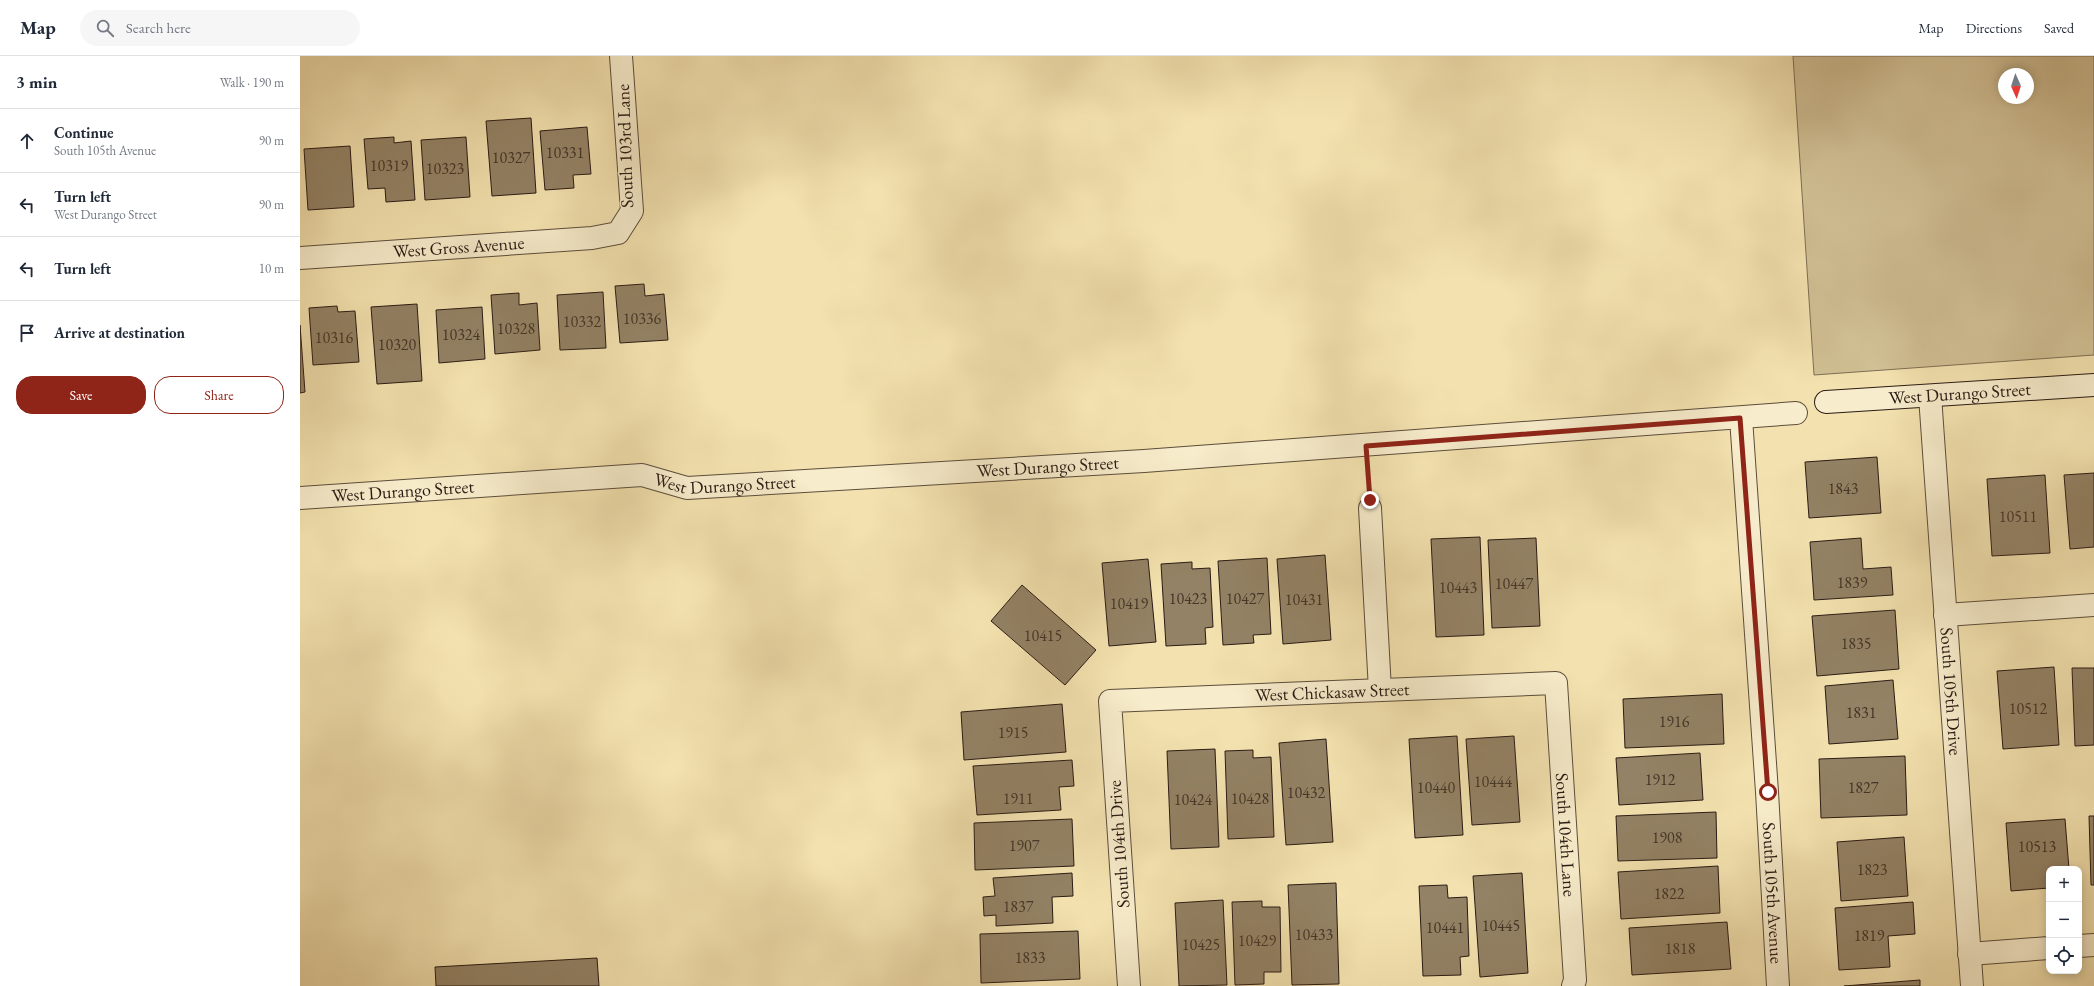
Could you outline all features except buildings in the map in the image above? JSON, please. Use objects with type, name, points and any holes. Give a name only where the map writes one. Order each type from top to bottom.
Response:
[{"type":"street","name":"South 103rd Lane","points":[[618,233],[632,211],[621,56]]},
{"type":"street","name":"West Gross Avenue","points":[[300,258],[592,238],[618,233]]},
{"type":"street","name":"West Durango Street","points":[[1826,402],[2094,385]]},
{"type":"street","name":"South 105th Drive","points":[[1930,396],[1972,986]]},
{"type":"street","name":"West Durango Street","points":[[300,498],[642,475],[687,488],[1366,446],[1796,413]]},
{"type":"street","name":"South 105th Avenue","points":[[1740,418],[1768,792],[1778,986]]},
{"type":"street","points":[[1370,508],[1380,690]]},
{"type":"street","points":[[1945,615],[2094,605]]},
{"type":"street","name":"West Chickasaw Street","points":[[1110,701],[1556,683]]},
{"type":"street","name":"South 104th Lane","points":[[1556,683],[1575,980],[1573,986]]},
{"type":"street","name":"South 104th Drive","points":[[1110,701],[1129,986]]},
{"type":"street","points":[[2082,946],[2094,945]]},
{"type":"street","points":[[1970,954],[2046,948]]},
{"type":"path","points":[[1366,446],[1370,508]]},
{"type":"shaded area","points":[[1793,56],[2094,56],[2094,355],[1814,375]]},
{"type":"route","points":[[1370,500],[1366,446],[1740,418],[1768,792]]}]
